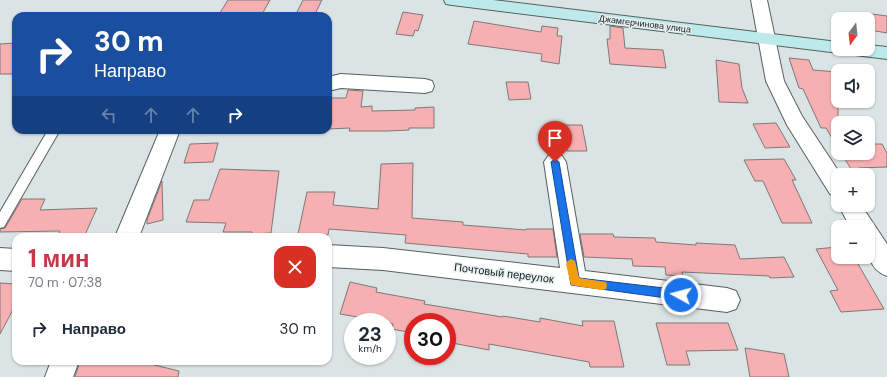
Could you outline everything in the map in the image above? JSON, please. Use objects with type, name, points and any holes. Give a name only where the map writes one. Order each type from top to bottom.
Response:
[{"type":"street","name":"Джамгерчинова улица","points":[[452,0],[831,47]]},
{"type":"street","points":[[759,0],[776,81],[794,120],[831,177]]},
{"type":"street","points":[[875,52],[887,53]]},
{"type":"street","points":[[332,83],[341,81],[425,86]]},
{"type":"street","points":[[129,233],[168,134]]},
{"type":"street","points":[[555,162],[574,282]]},
{"type":"street","points":[[875,246],[887,265]]},
{"type":"street","name":"Почтовый переулок","points":[[332,256],[383,259],[727,300]]},
{"type":"street","points":[[0,259],[12,260]]},
{"type":"street","points":[[58,377],[63,365]]},
{"type":"lane","points":[[0,223],[52,134]]},
{"type":"building","points":[[228,0],[270,0],[263,12],[220,12]]},
{"type":"building","points":[[303,0],[322,0],[316,12],[297,12]]},
{"type":"building","points":[[403,12],[423,15],[418,31],[415,30],[413,36],[396,34]]},
{"type":"building","points":[[875,14],[887,16],[887,33],[875,31]]},
{"type":"building","points":[[474,21],[541,32],[542,26],[558,28],[557,36],[562,36],[559,64],[541,61],[542,54],[468,44]]},
{"type":"building","points":[[610,26],[623,28],[625,48],[663,50],[666,68],[610,64],[607,39],[610,39]]},
{"type":"building","points":[[12,43],[12,74],[0,74],[0,44]]},
{"type":"building","points":[[789,58],[809,60],[813,70],[831,71],[831,108],[838,108],[838,116],[831,116],[831,136],[826,128],[821,128],[803,89],[799,88]]},
{"type":"building","points":[[716,60],[739,64],[742,88],[748,103],[719,102]]},
{"type":"building","points":[[506,82],[528,82],[531,99],[509,100]]},
{"type":"building","points":[[348,90],[363,91],[361,107],[372,106],[372,111],[415,110],[415,108],[434,107],[434,128],[409,128],[409,130],[388,131],[349,131],[350,128],[332,129],[332,98],[346,98]]},
{"type":"building","points":[[776,123],[790,147],[765,148],[753,124]]},
{"type":"building","points":[[563,125],[582,125],[587,151],[567,151]]},
{"type":"building","points":[[218,143],[213,162],[184,163],[190,144]]},
{"type":"building","points":[[875,144],[882,144],[887,153],[887,167],[850,168],[845,160],[875,160]]},
{"type":"building","points":[[784,159],[796,180],[792,180],[812,223],[782,223],[763,181],[755,181],[744,160]]},
{"type":"building","points":[[413,163],[412,218],[463,222],[463,225],[526,230],[553,229],[557,257],[528,257],[528,254],[405,243],[406,235],[329,229],[328,233],[298,233],[307,192],[335,192],[333,205],[378,209],[381,164]]},
{"type":"building","points":[[220,169],[279,171],[271,233],[223,232],[226,223],[186,222],[194,200],[209,200]]},
{"type":"building","points":[[162,181],[163,220],[147,224],[147,220]]},
{"type":"building","points":[[22,199],[45,199],[40,210],[97,208],[86,233],[59,233],[60,231],[0,232],[0,229],[5,228]]},
{"type":"building","points":[[580,234],[613,234],[614,237],[655,238],[656,242],[696,245],[696,243],[735,245],[740,259],[784,257],[794,277],[770,278],[769,276],[682,272],[683,276],[666,275],[665,267],[633,266],[632,259],[584,257]]},
{"type":"building","points":[[831,248],[831,264],[858,264],[884,309],[841,312],[830,291],[838,290],[816,249]]},
{"type":"building","points":[[350,282],[377,288],[376,292],[425,301],[424,304],[502,317],[540,322],[540,318],[583,326],[582,321],[614,321],[624,367],[590,367],[589,362],[489,344],[489,350],[456,344],[456,313],[404,313],[404,331],[396,330],[396,313],[340,314]]},
{"type":"building","points":[[0,283],[12,284],[12,312],[0,334]]},
{"type":"building","points":[[656,323],[728,323],[738,350],[686,351],[690,365],[667,365]]},
{"type":"building","points":[[745,348],[784,354],[789,377],[750,377]]},
{"type":"building","points":[[79,365],[154,365],[179,371],[178,377],[75,377]]},
{"type":"slow traffic","points":[[571,264],[574,282],[602,285]]},
{"type":"route","points":[[555,162],[574,282],[681,295]]}]
